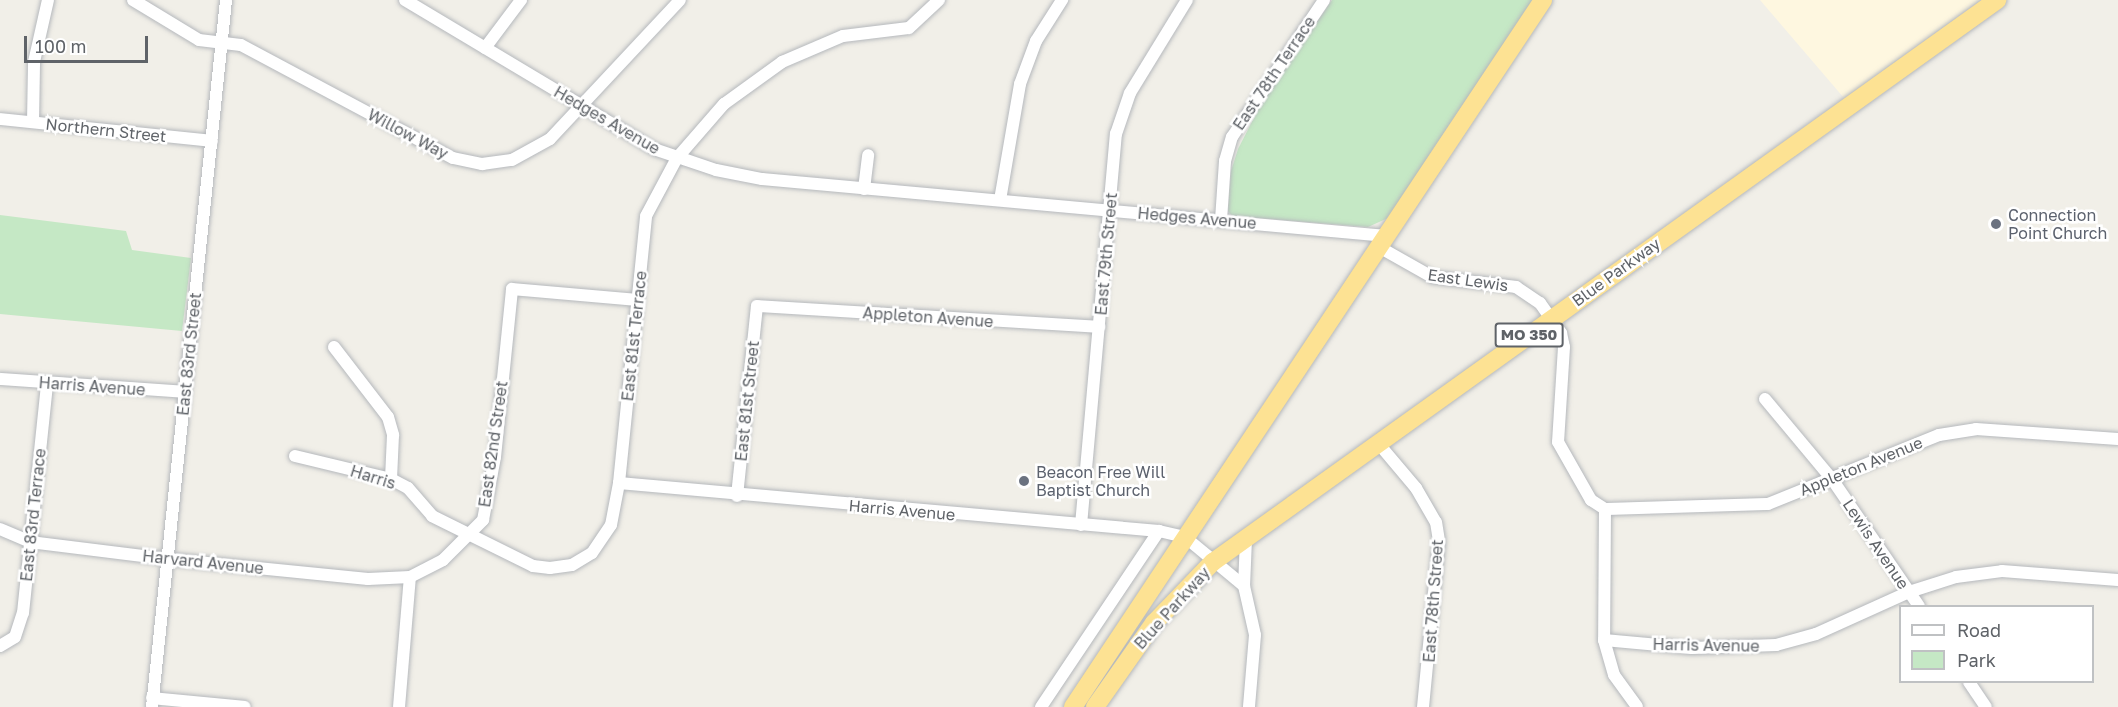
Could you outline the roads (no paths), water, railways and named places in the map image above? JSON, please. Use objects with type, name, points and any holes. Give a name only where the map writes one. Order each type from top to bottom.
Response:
[{"type":"highway","name":"Blue Parkway","points":[[1073,707],[1543,0]]},
{"type":"highway","name":"Blue Parkway","points":[[1095,707],[1154,623],[1213,562],[1997,0]]},
{"type":"street","points":[[33,122],[34,62],[48,0]]},
{"type":"street","name":"Willow Way","points":[[133,0],[199,40],[241,45],[466,162],[496,164],[528,154],[550,139],[680,0]]},
{"type":"street","name":"East 83rd Street","points":[[152,702],[226,0]]},
{"type":"street","name":"Hedges Avenue","points":[[405,0],[654,149],[677,158],[762,179],[1221,220],[1382,242]]},
{"type":"street","points":[[485,48],[520,0]]},
{"type":"street","name":"East 81st Terrace","points":[[612,522],[619,483],[646,216],[677,158],[724,104],[782,62],[843,36],[909,28],[921,21],[939,0]]},
{"type":"street","points":[[1000,201],[1020,84],[1036,41],[1062,0]]},
{"type":"street","name":"East 79th Street","points":[[1081,525],[1116,134],[1123,106],[1187,0]]},
{"type":"street","name":"East 78th Terrace","points":[[1221,220],[1225,161],[1232,137],[1324,0]]},
{"type":"street","name":"Northern Street","points":[[0,119],[212,141]]},
{"type":"street","points":[[864,189],[868,155]]},
{"type":"street","name":"East Lewis","points":[[1382,242],[1432,277],[1516,287],[1540,303],[1552,319]]},
{"type":"street","name":"East 82nd Street","points":[[410,578],[442,560],[469,537],[483,520],[495,457],[512,289],[638,300]]},
{"type":"street","name":"Appleton Avenue","points":[[755,303],[1099,327]]},
{"type":"street","name":"East 81st Street","points":[[737,496],[755,303]]},
{"type":"street","points":[[1552,319],[1561,333],[1564,348],[1558,442],[1591,500],[1605,509],[1604,640],[1614,675],[1636,707]]},
{"type":"street","points":[[334,347],[388,417],[393,435],[391,479]]},
{"type":"street","name":"Harris Avenue","points":[[0,379],[185,392]]},
{"type":"street","name":"East 83rd Terrace","points":[[4,644],[15,637],[21,620],[47,384]]},
{"type":"street","name":"Lewis Avenue","points":[[1765,399],[1832,479],[1918,605]]},
{"type":"street","name":"Appleton Avenue","points":[[1605,509],[1755,506],[1832,479],[1939,435],[1976,429],[2118,439]]},
{"type":"street","name":"East 78th Street","points":[[1378,443],[1416,488],[1436,522],[1438,552],[1423,707]]},
{"type":"street","name":"Harris","points":[[295,456],[391,479],[408,488],[432,516],[469,537],[533,566],[550,568],[572,565],[592,554],[612,522]]},
{"type":"street","name":"Harris Avenue","points":[[619,483],[737,496],[1159,531],[1185,537]]},
{"type":"street","name":"Harvard Avenue","points":[[0,529],[30,542],[167,559],[368,579],[410,578]]},
{"type":"street","points":[[1041,707],[1159,531]]},
{"type":"street","points":[[1185,537],[1244,586]]},
{"type":"street","points":[[1246,538],[1244,586],[1255,635],[1248,707]]},
{"type":"street","name":"Harris Avenue","points":[[1604,640],[1692,648],[1776,645],[1816,634],[1909,592],[1956,577],[2002,571],[2118,580]]},
{"type":"street","points":[[399,707],[410,578]]},
{"type":"street","points":[[1970,683],[1986,707]]},
{"type":"street","points":[[152,702],[245,707]]},
{"type":"place","name":"Connection Point Church","points":[[1996,224]]},
{"type":"place","name":"Beacon Free Will Baptist Church","points":[[1024,481]]}]
